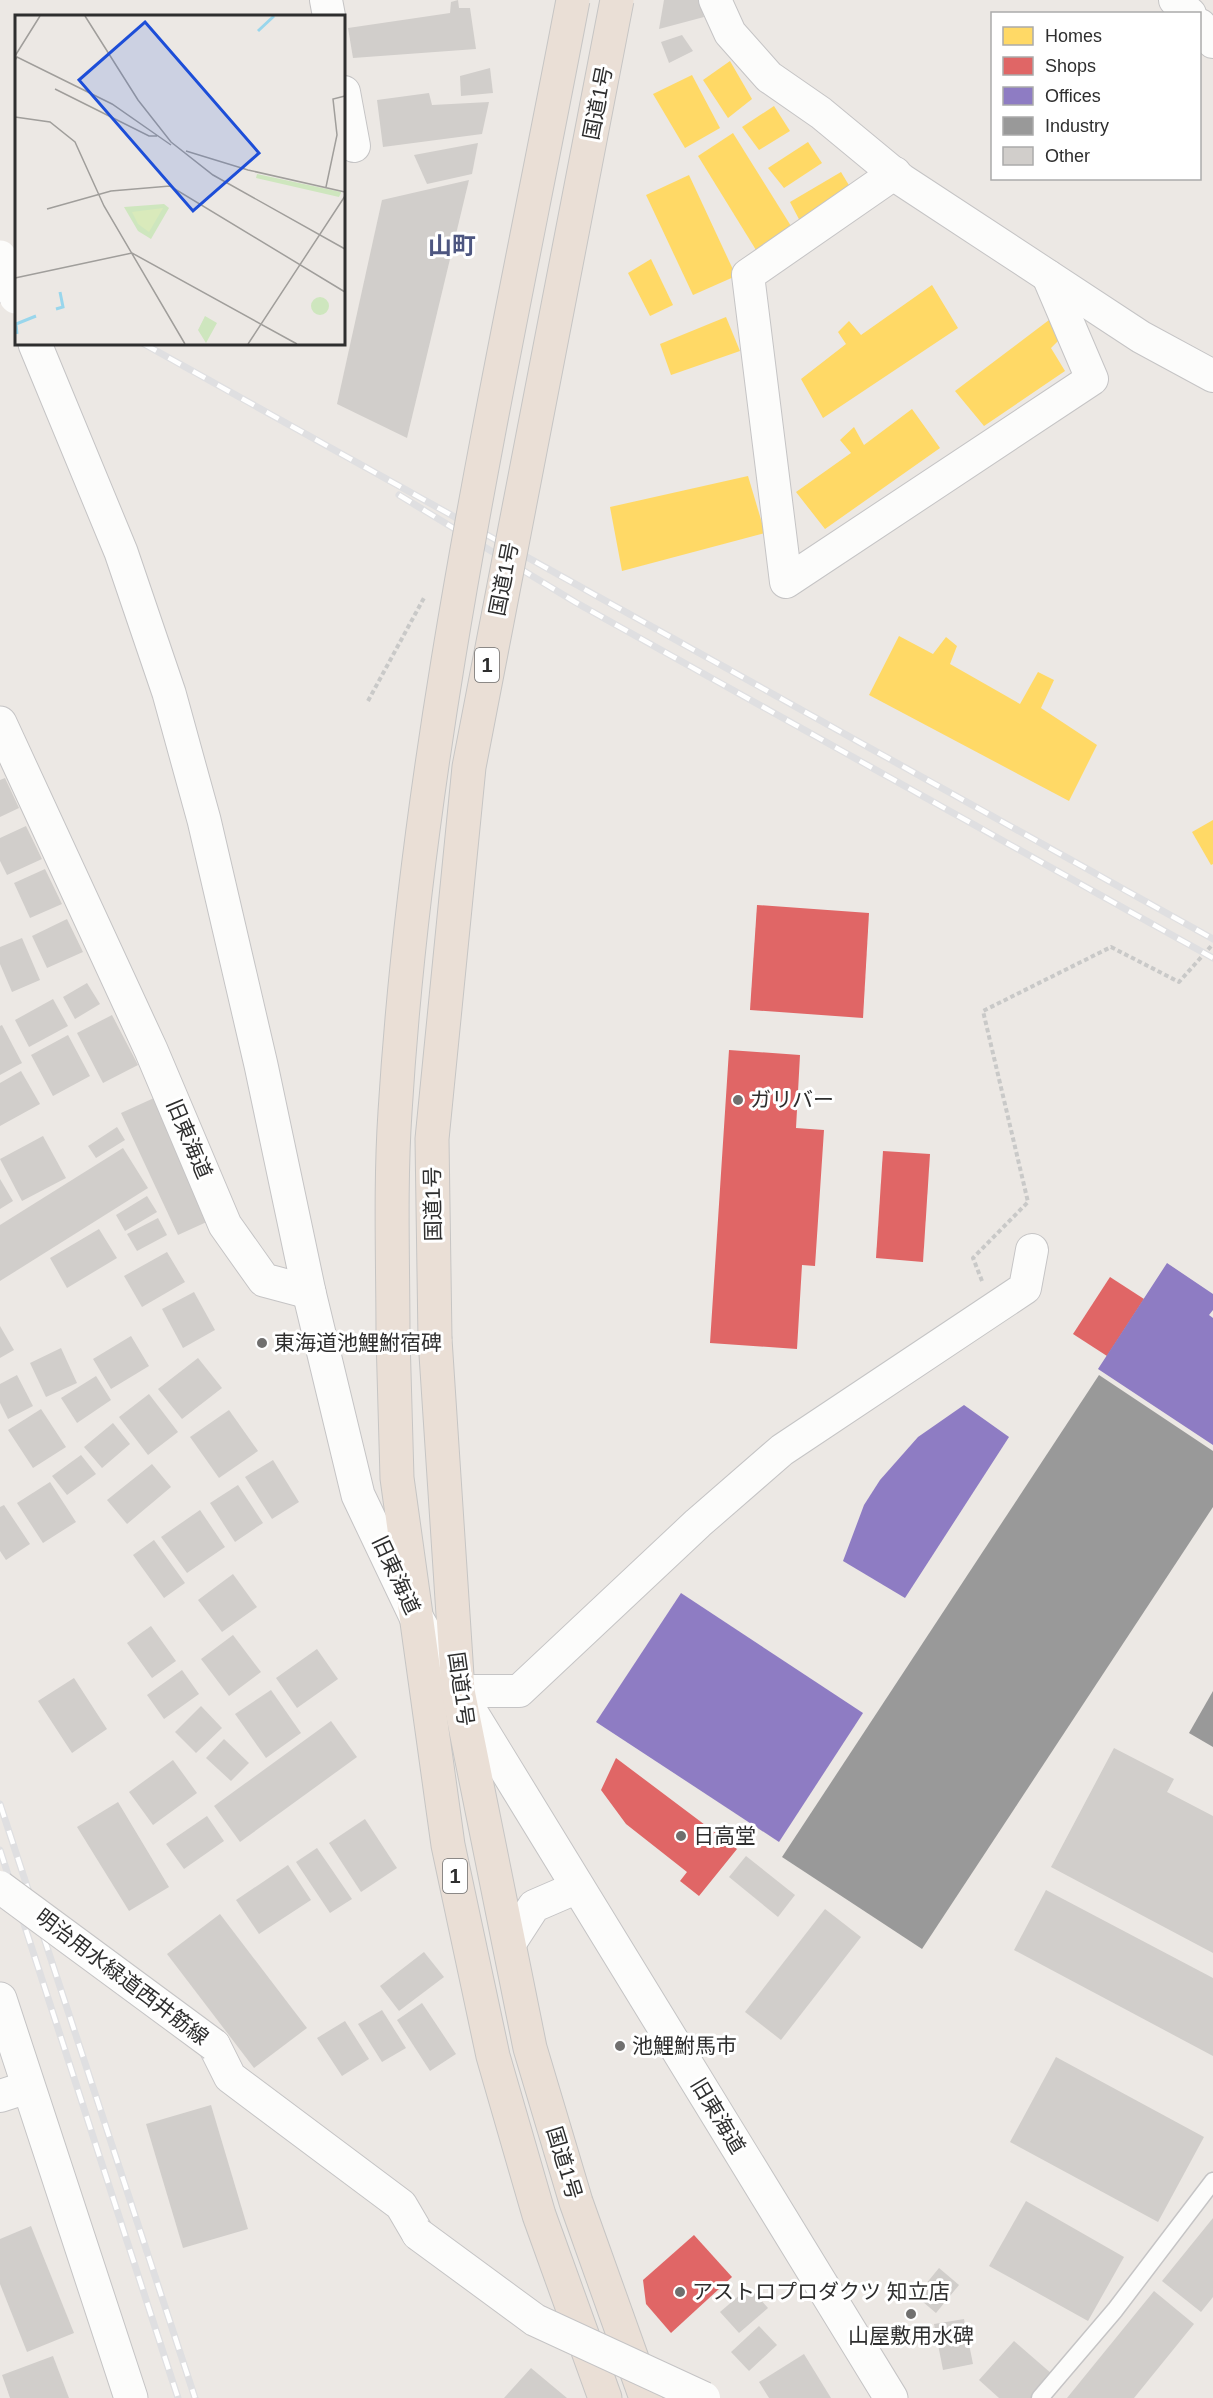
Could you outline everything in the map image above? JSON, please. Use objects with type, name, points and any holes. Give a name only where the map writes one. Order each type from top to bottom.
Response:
[{"type":"highway","name":"国道1号","points":[[573,0],[433,751],[409,959],[395,1115],[393,1336],[398,1478],[448,1845],[493,2056],[539,2215],[604,2398]]},
{"type":"highway","name":"国道1号","points":[[617,0],[469,767],[432,1139],[435,1338],[458,1691],[530,2048],[576,2202],[646,2398]]},
{"type":"street","points":[[326,0],[329,15]]},
{"type":"street","points":[[715,0],[730,33],[769,77],[821,112],[895,173],[1141,337],[1213,376]]},
{"type":"street","points":[[1201,27],[1213,42]]},
{"type":"street","points":[[345,97],[354,146]]},
{"type":"street","points":[[895,173],[748,275],[786,582],[1092,379],[1048,276]]},
{"type":"street","points":[[0,257],[15,294]]},
{"type":"street","points":[[36,345],[121,552],[169,693],[204,820],[261,1065],[309,1292]]},
{"type":"street","name":"旧東海道","points":[[0,723],[151,1050],[225,1225],[264,1280],[309,1292],[358,1495],[416,1617],[458,1691],[891,2398]]},
{"type":"street","points":[[458,1691],[519,1691],[698,1523],[782,1450],[1024,1288],[1032,1250]]},
{"type":"street","name":"明治用水緑道西井筋線","points":[[0,1887],[214,2045],[230,2077],[401,2205],[418,2234],[535,2320],[704,2398]]},
{"type":"street","points":[[510,1943],[534,1906],[578,1887]]},
{"type":"street","points":[[0,1999],[14,2091],[131,2398]]},
{"type":"lane","points":[[1040,2398],[1116,2310],[1213,2181]]},
{"type":"path","points":[[368,701],[428,590]]},
{"type":"path","points":[[984,1286],[973,1258],[1028,1202],[983,1011],[1110,947],[1179,982],[1213,944]]},
{"type":"building: Homes","points":[[730,61],[752,99],[728,118],[703,80]]},
{"type":"building: Homes","points":[[692,75],[720,128],[685,148],[653,94]]},
{"type":"building: Homes","points":[[774,106],[790,131],[759,150],[742,127]]},
{"type":"building: Homes","points":[[733,133],[791,226],[756,250],[698,156]]},
{"type":"building: Homes","points":[[808,142],[822,163],[784,188],[768,168]]},
{"type":"building: Homes","points":[[841,172],[853,192],[802,225],[790,202]]},
{"type":"building: Homes","points":[[689,175],[736,276],[693,295],[646,195]]},
{"type":"building: Homes","points":[[651,259],[673,305],[650,316],[628,273]]},
{"type":"building: Homes","points":[[932,285],[958,328],[823,418],[801,379],[846,344],[838,332],[849,321],[861,335]]},
{"type":"building: Homes","points":[[726,317],[740,351],[671,375],[660,344]]},
{"type":"building: Homes","points":[[1049,320],[1060,339],[1051,348],[1065,371],[984,426],[955,391]]},
{"type":"building: Homes","points":[[912,409],[940,448],[825,529],[796,492],[851,453],[840,440],[854,427],[864,445]]},
{"type":"building: Homes","points":[[748,476],[765,533],[622,571],[610,507]]},
{"type":"building: Homes","points":[[899,636],[933,654],[946,637],[957,646],[950,664],[1020,704],[1038,672],[1054,680],[1041,708],[1097,745],[1069,801],[869,695]]},
{"type":"building: Homes","points":[[1213,820],[1213,864],[1211,865],[1192,832]]},
{"type":"building: Shops","points":[[757,905],[869,913],[863,1018],[750,1010]]},
{"type":"building: Shops","points":[[729,1050],[800,1055],[796,1128],[824,1130],[815,1266],[802,1265],[797,1349],[710,1343]]},
{"type":"building: Shops","points":[[883,1151],[930,1154],[923,1262],[876,1258]]},
{"type":"building: Shops","points":[[1110,1277],[1144,1299],[1107,1356],[1073,1334]]},
{"type":"building: Shops","name":"日高堂","points":[[616,1758],[737,1849],[699,1896],[680,1881],[687,1872],[626,1824],[601,1790]]},
{"type":"building: Shops","name":"アストロプロダクツ 知立店","points":[[694,2235],[732,2277],[671,2333],[646,2304],[643,2280]]},
{"type":"building: Offices","points":[[1167,1263],[1213,1294],[1213,1310],[1209,1315],[1213,1318],[1213,1445],[1098,1369]]},
{"type":"building: Offices","points":[[964,1405],[1009,1437],[905,1598],[843,1561],[864,1505],[880,1480],[918,1437]]},
{"type":"building: Offices","points":[[681,1593],[863,1713],[779,1842],[596,1722]]},
{"type":"building: Industry","points":[[1099,1375],[1213,1451],[1213,1507],[922,1949],[782,1857]]},
{"type":"building: Industry","points":[[1213,1691],[1213,1747],[1189,1733]]},
{"type":"building: Other","points":[[458,0],[459,8],[470,8],[476,49],[353,58],[348,28],[450,13],[451,2]]},
{"type":"building: Other","points":[[664,0],[699,0],[704,17],[659,29]]},
{"type":"building: Other","points":[[682,35],[693,51],[669,63],[661,42]]},
{"type":"building: Other","points":[[490,68],[493,93],[461,96],[460,76]]},
{"type":"building: Other","points":[[429,93],[432,105],[489,102],[482,134],[383,147],[377,100]]},
{"type":"building: Other","points":[[478,143],[472,174],[427,184],[414,155]]},
{"type":"building: Other","points":[[469,180],[407,438],[337,404],[382,200]]},
{"type":"building: Other","points":[[5,778],[19,808],[0,817],[0,780]]},
{"type":"building: Other","points":[[26,826],[42,859],[7,875],[0,861],[0,838]]},
{"type":"building: Other","points":[[45,869],[62,904],[30,918],[14,883]]},
{"type":"building: Other","points":[[67,919],[83,952],[47,968],[32,936]]},
{"type":"building: Other","points":[[22,938],[40,980],[12,992],[0,964],[0,947]]},
{"type":"building: Other","points":[[87,983],[100,1004],[75,1019],[63,997]]},
{"type":"building: Other","points":[[53,999],[68,1026],[29,1047],[15,1020]]},
{"type":"building: Other","points":[[112,1015],[138,1065],[103,1083],[77,1033]]},
{"type":"building: Other","points":[[2,1025],[22,1063],[0,1075],[0,1026]]},
{"type":"building: Other","points":[[68,1035],[90,1076],[53,1096],[31,1055]]},
{"type":"building: Other","points":[[21,1071],[40,1104],[0,1126],[0,1083]]},
{"type":"building: Other","points":[[154,1098],[211,1220],[178,1235],[121,1113]]},
{"type":"building: Other","points":[[117,1127],[125,1140],[96,1158],[88,1146]]},
{"type":"building: Other","points":[[43,1136],[66,1178],[22,1201],[0,1159]]},
{"type":"building: Other","points":[[123,1148],[148,1188],[0,1281],[0,1225]]},
{"type":"building: Other","points":[[0,1179],[13,1201],[0,1209]]},
{"type":"building: Other","points":[[147,1196],[157,1212],[125,1231],[116,1215]]},
{"type":"building: Other","points":[[158,1218],[167,1235],[137,1251],[127,1234]]},
{"type":"building: Other","points":[[99,1229],[117,1258],[67,1288],[50,1258]]},
{"type":"building: Other","points":[[167,1252],[185,1282],[142,1307],[124,1276]]},
{"type":"building: Other","points":[[194,1292],[215,1330],[183,1348],[162,1309]]},
{"type":"building: Other","points":[[0,1326],[14,1350],[0,1358]]},
{"type":"building: Other","points":[[131,1336],[149,1366],[111,1389],[93,1359]]},
{"type":"building: Other","points":[[61,1348],[77,1383],[46,1397],[30,1363]]},
{"type":"building: Other","points":[[198,1358],[222,1388],[182,1419],[158,1389]]},
{"type":"building: Other","points":[[17,1375],[33,1406],[8,1419],[0,1403],[0,1384]]},
{"type":"building: Other","points":[[96,1376],[111,1400],[77,1423],[61,1398]]},
{"type":"building: Other","points":[[149,1394],[178,1432],[148,1455],[119,1417]]},
{"type":"building: Other","points":[[41,1409],[66,1447],[33,1468],[8,1430]]},
{"type":"building: Other","points":[[229,1410],[258,1451],[219,1478],[190,1437]]},
{"type":"building: Other","points":[[113,1423],[130,1444],[102,1468],[84,1447]]},
{"type":"building: Other","points":[[81,1455],[96,1474],[67,1495],[52,1476]]},
{"type":"building: Other","points":[[273,1460],[299,1502],[272,1519],[245,1477]]},
{"type":"building: Other","points":[[152,1464],[171,1487],[127,1524],[107,1500]]},
{"type":"building: Other","points":[[50,1482],[76,1522],[43,1543],[17,1503]]},
{"type":"building: Other","points":[[238,1485],[263,1523],[235,1542],[210,1503]]},
{"type":"building: Other","points":[[4,1505],[30,1544],[6,1560],[0,1551],[0,1507]]},
{"type":"building: Other","points":[[200,1510],[225,1547],[187,1573],[161,1537]]},
{"type":"building: Other","points":[[154,1540],[185,1583],[164,1598],[133,1555]]},
{"type":"building: Other","points":[[233,1574],[257,1607],[222,1632],[198,1600]]},
{"type":"building: Other","points":[[151,1626],[176,1661],[152,1678],[127,1643]]},
{"type":"building: Other","points":[[233,1635],[261,1672],[229,1696],[201,1659]]},
{"type":"building: Other","points":[[317,1649],[338,1679],[297,1708],[276,1678]]},
{"type":"building: Other","points":[[182,1670],[199,1694],[164,1719],[147,1695]]},
{"type":"building: Other","points":[[74,1678],[107,1729],[72,1753],[38,1701]]},
{"type":"building: Other","points":[[271,1690],[301,1733],[266,1758],[235,1714]]},
{"type":"building: Other","points":[[201,1706],[222,1728],[196,1753],[175,1732]]},
{"type":"building: Other","points":[[331,1721],[357,1757],[240,1842],[214,1806]]},
{"type":"building: Other","points":[[224,1739],[249,1763],[231,1781],[206,1758]]},
{"type":"building: Other","points":[[1114,1748],[1174,1779],[1167,1792],[1213,1816],[1213,1953],[1051,1867]]},
{"type":"building: Other","points":[[173,1760],[197,1793],[153,1825],[129,1792]]},
{"type":"building: Other","points":[[118,1802],[169,1887],[129,1911],[77,1827]]},
{"type":"building: Other","points":[[207,1816],[224,1841],[184,1869],[166,1844]]},
{"type":"building: Other","points":[[365,1819],[397,1868],[361,1892],[329,1843]]},
{"type":"building: Other","points":[[317,1848],[352,1899],[330,1913],[296,1862]]},
{"type":"building: Other","points":[[746,1856],[795,1895],[778,1917],[729,1877]]},
{"type":"building: Other","points":[[288,1865],[311,1900],[259,1934],[236,1900]]},
{"type":"building: Other","points":[[1046,1890],[1213,1978],[1213,2056],[1014,1950]]},
{"type":"building: Other","points":[[825,1909],[861,1937],[781,2040],[745,2012]]},
{"type":"building: Other","points":[[220,1914],[307,2028],[254,2068],[167,1954]]},
{"type":"building: Other","points":[[424,1952],[444,1977],[399,2011],[380,1986]]},
{"type":"building: Other","points":[[422,2003],[456,2054],[430,2071],[397,2020]]},
{"type":"building: Other","points":[[382,2010],[406,2048],[382,2062],[358,2024]]},
{"type":"building: Other","points":[[345,2021],[369,2059],[342,2076],[317,2038]]},
{"type":"building: Other","points":[[1056,2057],[1204,2137],[1158,2222],[1010,2142]]},
{"type":"building: Other","points":[[211,2105],[248,2229],[183,2248],[146,2124]]},
{"type":"building: Other","points":[[1026,2201],[1124,2257],[1088,2321],[989,2266]]},
{"type":"building: Other","points":[[1213,2218],[1213,2297],[1201,2312],[1162,2281]]},
{"type":"building: Other","points":[[31,2226],[74,2333],[27,2352],[0,2284],[0,2239]]},
{"type":"building: Other","points":[[939,2268],[959,2285],[936,2313],[916,2296]]},
{"type":"building: Other","points":[[749,2287],[768,2308],[739,2333],[720,2312]]},
{"type":"building: Other","points":[[1154,2291],[1194,2324],[1134,2398],[1067,2398]]},
{"type":"building: Other","points":[[964,2319],[973,2364],[943,2370],[934,2324]]},
{"type":"building: Other","points":[[759,2326],[777,2345],[749,2371],[731,2352]]},
{"type":"building: Other","points":[[1014,2341],[1052,2374],[1031,2398],[999,2398],[979,2380]]},
{"type":"building: Other","points":[[804,2354],[831,2398],[769,2398],[759,2382]]},
{"type":"building: Other","points":[[53,2356],[69,2398],[10,2398],[2,2375]]},
{"type":"building: Other","points":[[531,2368],[567,2398],[504,2398]]},
{"type":"railway","points":[[0,275],[15,282]]},
{"type":"railway","points":[[146,345],[1213,939]]},
{"type":"railway","points":[[399,495],[575,602],[1213,958]]},
{"type":"railway","points":[[0,1804],[195,2398]]},
{"type":"railway","points":[[0,1850],[178,2398]]},
{"type":"place","name":"ガリバー","points":[[738,1100]]},
{"type":"place","name":"東海道池鯉鮒宿碑","points":[[262,1343]]},
{"type":"place","name":"日高堂","points":[[681,1836]]},
{"type":"place","name":"池鯉鮒馬市","points":[[620,2046]]},
{"type":"place","name":"アストロプロダクツ 知立店","points":[[680,2292]]},
{"type":"place","name":"山屋敷用水碑","points":[[911,2314]]},
{"type":"district","name":"山町","points":[[452,246]]}]
